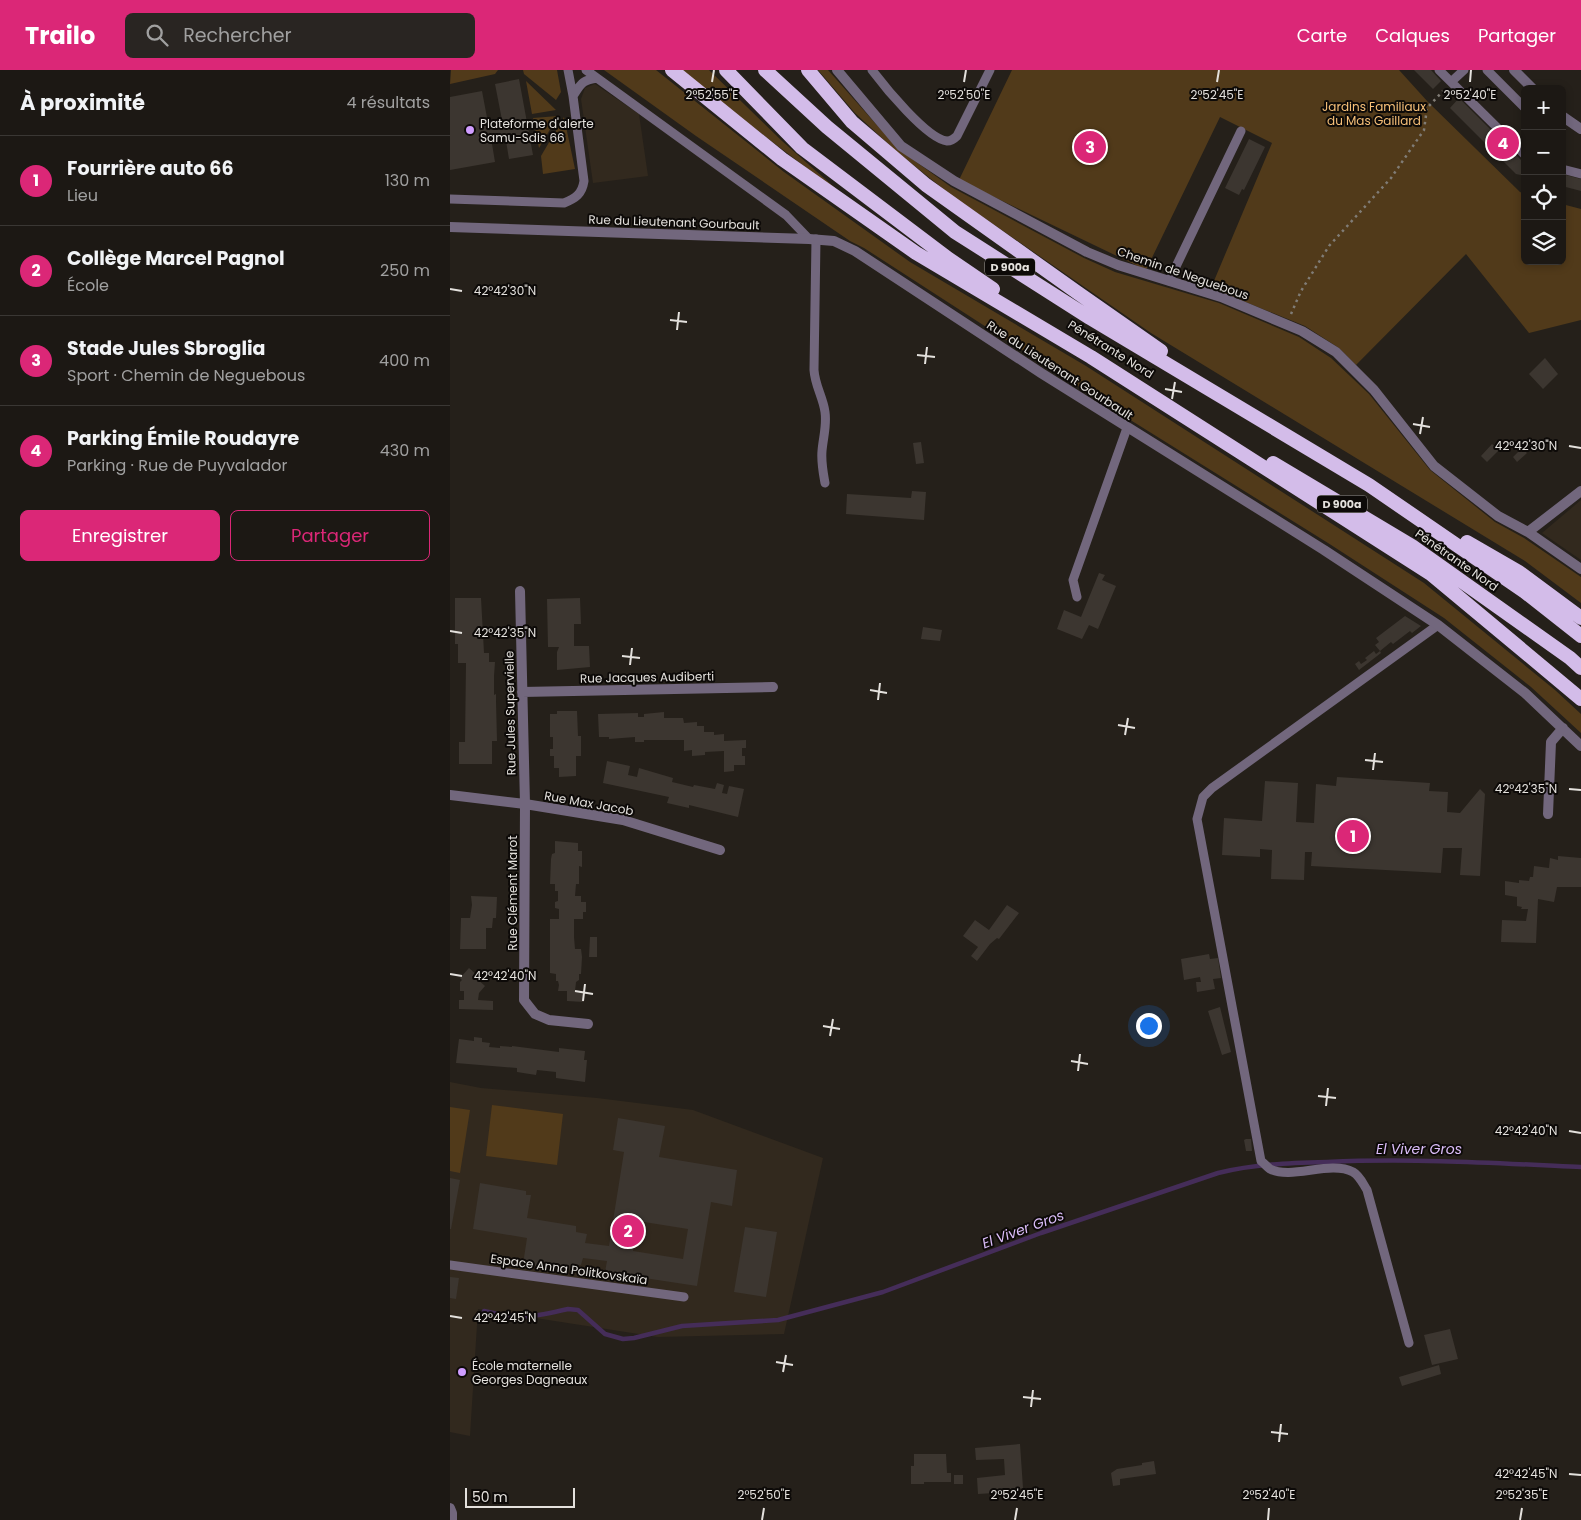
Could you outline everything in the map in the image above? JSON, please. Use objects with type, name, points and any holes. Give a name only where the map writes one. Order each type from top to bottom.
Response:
[{"type":"highway","points":[[672,70],[782,159],[916,253],[1091,357],[1431,574],[1581,699]]},
{"type":"highway","name":"Pénétrante Nord","points":[[726,70],[802,148],[949,258],[1091,357],[1412,546],[1570,658],[1581,668]]},
{"type":"highway","name":"Pénétrante Nord","points":[[765,70],[827,127],[954,232],[1090,318],[1369,485],[1525,592],[1581,636]]},
{"type":"highway","points":[[808,70],[852,122],[926,186],[1280,431]]},
{"type":"highway","points":[[1369,485],[1518,572],[1581,618]]},
{"type":"street","name":"Chemin de Neguebous","points":[[837,70],[901,146],[954,181],[1087,252],[1118,266],[1221,297],[1302,331],[1336,352],[1374,390],[1434,466],[1498,516],[1528,532],[1581,569]]},
{"type":"street","points":[[1514,70],[1529,85]]},
{"type":"street","points":[[1566,119],[1581,129]]},
{"type":"street","name":"Rue du Lieutenant Gourbault","points":[[450,227],[834,241],[855,251],[1127,428],[1324,550],[1438,625],[1525,693],[1581,746]]},
{"type":"street","points":[[1528,532],[1581,491]]},
{"type":"street","name":"Rue Jules Supervielle","points":[[520,591],[525,804]]},
{"type":"street","name":"Rue Jacques Audiberti","points":[[522,692],[773,687]]},
{"type":"street","points":[[1548,814],[1551,742],[1563,728]]},
{"type":"street","name":"Rue Max Jacob","points":[[450,795],[525,804],[623,820],[720,850]]},
{"type":"street","name":"Rue Clément Marot","points":[[525,804],[524,1000],[535,1014],[549,1020],[588,1024]]},
{"type":"street","points":[[450,1508],[452,1520]]},
{"type":"lane","points":[[450,199],[564,203],[574,199],[580,193],[584,181],[568,70]]},
{"type":"lane","points":[[586,70],[786,215],[813,239],[814,370],[815,381],[822,395],[825,412],[825,440],[822,462],[826,483]]},
{"type":"lane","points":[[872,70],[888,92],[914,118],[936,137],[946,141],[952,140],[957,136],[990,70]]},
{"type":"lane","points":[[1439,70],[1521,151]]},
{"type":"lane","points":[[1451,82],[1464,70]]},
{"type":"lane","points":[[1487,70],[1521,104]]},
{"type":"lane","points":[[573,96],[581,84],[588,79],[598,78]]},
{"type":"lane","points":[[1169,281],[1241,131]]},
{"type":"lane","points":[[1566,170],[1581,174]]},
{"type":"lane","points":[[1078,597],[1073,580],[1127,428]]},
{"type":"lane","points":[[1409,1343],[1368,1190],[1360,1178],[1354,1172],[1341,1168],[1282,1171],[1271,1169],[1261,1161],[1198,819],[1199,807],[1203,797],[1212,788],[1438,625]]},
{"type":"lane","name":"Espace Anna Politkovskaïa","points":[[450,1265],[684,1298]]},
{"type":"path","points":[[1286,325],[1301,291],[1329,246],[1391,178],[1424,130],[1427,108],[1451,82]]},
{"type":"shaded area","points":[[595,84],[639,114],[648,176],[593,183],[581,99],[585,88]]},
{"type":"shaded area","points":[[1581,500],[1581,560],[1542,533]]},
{"type":"shaded area","points":[[450,1082],[481,1088],[597,1098],[693,1110],[823,1158],[784,1334],[658,1337],[478,1309],[470,1436],[450,1432]]},
{"type":"green space","points":[[451,70],[498,70],[495,74],[450,84]]},
{"type":"green space","points":[[523,70],[557,70],[561,92],[556,100],[524,74]]},
{"type":"green space","points":[[604,70],[656,70],[784,172],[910,262],[1086,366],[1424,583],[1555,690],[1581,714],[1581,733],[1531,687],[1444,618],[1132,421],[864,248],[850,241],[696,136]]},
{"type":"green space","points":[[682,70],[709,70],[782,141],[850,201],[720,102]]},
{"type":"green space","points":[[818,70],[828,70],[898,149],[951,187],[1084,258],[1115,272],[1219,303],[1299,337],[1331,358],[1369,394],[1430,470],[1495,522],[1524,538],[1581,577],[1581,603],[1525,561],[1151,333],[951,195],[896,151],[855,113]]},
{"type":"green space","name":"Jardins Familiaux du Mas Gaillard","points":[[1012,70],[1399,70],[1428,102],[1521,192],[1521,265],[1566,265],[1566,205],[1581,209],[1581,320],[1529,333],[1466,254],[1356,365],[1339,348],[1305,326],[1211,288],[1272,143],[1220,117],[1146,270],[959,180]]},
{"type":"green space","points":[[526,81],[556,110],[532,114]]},
{"type":"green space","points":[[558,116],[539,148],[533,118]]},
{"type":"green space","points":[[564,117],[575,169],[543,174],[541,156]]},
{"type":"green space","points":[[492,1105],[563,1114],[557,1165],[486,1156]]},
{"type":"green space","points":[[450,1107],[470,1110],[460,1173],[450,1171]]},
{"type":"building","points":[[1414,70],[1431,70],[1441,81],[1433,89]]},
{"type":"building","points":[[519,79],[533,155],[509,159],[505,135],[491,138],[495,162],[450,170],[450,97],[482,91],[488,123],[502,120],[495,84]]},
{"type":"building","points":[[1459,98],[1521,160],[1521,175],[1516,174],[1450,108]]},
{"type":"building","points":[[1249,139],[1265,147],[1244,190],[1242,189],[1239,195],[1225,188]]},
{"type":"building","points":[[1566,175],[1581,179],[1581,191],[1566,187]]},
{"type":"building","points":[[1545,358],[1558,374],[1543,389],[1529,374]]},
{"type":"building","points":[[921,442],[924,463],[916,464],[913,443]]},
{"type":"building","points":[[1492,444],[1499,450],[1487,462],[1481,456]]},
{"type":"building","points":[[1522,448],[1527,453],[1517,462],[1513,457]]},
{"type":"building","points":[[912,491],[926,492],[924,520],[846,514],[847,494],[911,498]]},
{"type":"building","points":[[1099,573],[1105,575],[1102,580],[1116,586],[1098,629],[1089,625],[1082,639],[1057,629],[1064,610],[1081,617]]},
{"type":"building","points":[[455,598],[481,598],[484,653],[489,653],[489,662],[495,662],[494,695],[496,694],[497,741],[492,741],[492,764],[459,764],[459,742],[465,742],[466,663],[458,663],[458,644],[455,644]]},
{"type":"building","points":[[580,598],[581,624],[574,624],[574,646],[589,646],[590,667],[557,670],[557,652],[559,647],[548,647],[547,599]]},
{"type":"building","points":[[1405,616],[1421,626],[1412,633],[1410,631],[1393,644],[1391,642],[1380,651],[1375,645],[1379,642],[1376,638]]},
{"type":"building","points":[[923,627],[942,630],[940,641],[921,639]]},
{"type":"building","points":[[1374,651],[1376,654],[1380,651],[1381,653],[1359,670],[1355,664],[1359,661],[1361,664],[1367,660],[1365,658]]},
{"type":"building","points":[[557,711],[577,711],[578,736],[581,736],[581,756],[576,756],[576,776],[559,777],[559,768],[554,768],[554,756],[550,756],[550,749],[553,749],[553,737],[550,737],[550,714],[557,714]]},
{"type":"building","points":[[664,712],[664,718],[683,718],[684,723],[697,722],[697,726],[704,726],[704,732],[714,732],[714,735],[724,734],[724,741],[746,740],[746,748],[742,748],[742,756],[745,756],[745,765],[734,765],[734,771],[724,772],[724,751],[705,752],[705,755],[692,756],[692,750],[684,751],[684,740],[644,740],[644,742],[635,742],[635,737],[609,739],[609,737],[599,737],[598,714],[638,713],[638,717],[644,717],[644,714]]},
{"type":"building","points":[[607,761],[630,766],[628,775],[637,777],[639,768],[673,778],[672,782],[693,787],[694,785],[715,789],[717,783],[724,785],[722,793],[727,794],[729,786],[744,789],[738,817],[689,805],[689,808],[667,803],[669,797],[603,783]]},
{"type":"building","points":[[1337,777],[1430,783],[1429,791],[1448,792],[1447,812],[1460,813],[1480,789],[1485,794],[1480,876],[1460,875],[1462,848],[1443,848],[1441,873],[1311,866],[1312,852],[1305,852],[1304,880],[1271,879],[1272,850],[1260,849],[1260,857],[1222,855],[1224,818],[1262,821],[1265,781],[1298,783],[1296,822],[1314,823],[1316,784],[1336,786]]},
{"type":"building","points":[[555,841],[578,843],[578,851],[582,851],[582,867],[579,866],[579,884],[576,884],[575,896],[581,896],[581,902],[586,902],[586,912],[583,912],[583,919],[574,919],[574,937],[575,949],[581,949],[582,957],[581,974],[579,974],[579,980],[576,982],[575,991],[584,992],[584,1002],[567,1001],[567,991],[558,991],[559,985],[558,981],[556,981],[556,974],[550,973],[550,919],[559,919],[559,909],[555,908],[555,902],[558,901],[558,891],[555,891],[555,884],[550,884],[551,859],[552,854],[555,853]]},
{"type":"building","points":[[1558,856],[1581,858],[1581,887],[1557,887],[1554,902],[1538,899],[1536,943],[1501,942],[1502,920],[1526,921],[1528,909],[1521,909],[1522,907],[1517,906],[1517,897],[1505,895],[1505,881],[1519,883],[1519,880],[1529,881],[1530,877],[1533,877],[1534,866],[1549,868],[1550,858],[1558,860]]},
{"type":"building","points":[[471,896],[497,897],[496,918],[493,918],[492,928],[486,928],[486,949],[460,949],[461,918],[470,918]]},
{"type":"building","points":[[1007,905],[1019,913],[999,939],[997,938],[990,944],[977,961],[971,956],[978,947],[963,936],[975,920],[989,930]]},
{"type":"building","points":[[590,937],[597,937],[597,957],[589,957]]},
{"type":"building","points":[[1209,954],[1210,959],[1218,958],[1221,978],[1213,979],[1215,989],[1197,992],[1196,982],[1201,982],[1200,977],[1184,980],[1181,959]]},
{"type":"building","points":[[469,968],[485,986],[479,993],[478,1000],[493,1001],[493,1010],[459,1009],[459,1000],[464,1000],[464,991],[460,991],[460,982],[462,980],[460,978]]},
{"type":"building","points":[[1220,1007],[1231,1052],[1222,1055],[1208,1011]]},
{"type":"building","points":[[474,1037],[482,1038],[482,1042],[490,1043],[489,1047],[512,1046],[559,1052],[559,1048],[585,1051],[584,1060],[587,1060],[585,1082],[556,1078],[556,1072],[537,1070],[536,1075],[517,1072],[517,1068],[456,1063],[459,1039],[474,1041]]},
{"type":"building","points":[[618,1118],[665,1126],[659,1157],[737,1170],[732,1206],[711,1202],[697,1286],[605,1272],[607,1261],[583,1258],[581,1265],[571,1264],[569,1271],[523,1264],[527,1238],[473,1229],[480,1183],[526,1191],[526,1195],[531,1195],[527,1218],[576,1226],[576,1232],[587,1234],[585,1243],[609,1246],[624,1152],[613,1150]],"holes":[[[638,1221],[688,1229],[683,1259],[633,1251]]]},
{"type":"building","points":[[1251,1139],[1252,1151],[1246,1151],[1244,1140]]},
{"type":"building","points":[[450,1178],[460,1180],[451,1229],[450,1229]]},
{"type":"building","points":[[745,1227],[777,1232],[766,1297],[734,1292]]},
{"type":"building","points":[[450,1277],[459,1278],[456,1299],[450,1298]]},
{"type":"building","points":[[1450,1329],[1458,1359],[1432,1365],[1424,1335]]},
{"type":"building","points":[[1439,1365],[1441,1374],[1402,1386],[1399,1377]]},
{"type":"building","points":[[1020,1444],[1023,1488],[1010,1492],[978,1494],[977,1478],[1005,1475],[1004,1459],[976,1460],[975,1448]]},
{"type":"building","points":[[914,1454],[946,1454],[947,1473],[951,1473],[951,1482],[911,1484],[911,1466],[914,1466]]},
{"type":"building","points":[[1154,1461],[1156,1474],[1120,1479],[1120,1485],[1113,1486],[1111,1473],[1117,1469]]},
{"type":"building","points":[[954,1475],[963,1475],[963,1484],[954,1484]]},
{"type":"waterway","name":"El Viver Gros","points":[[484,1311],[508,1316],[527,1316],[568,1309],[578,1310],[605,1334],[623,1339],[682,1326],[778,1320],[883,1292],[1041,1233],[1218,1173],[1232,1170],[1286,1164],[1359,1161],[1454,1162],[1581,1167]]},
{"type":"place","name":"Plateforme d'alerte Samu-Sdis 66","points":[[470,130]]},
{"type":"place","name":"Parking Émile Roudayre","points":[[1503,143]]},
{"type":"place","name":"Stade Jules Sbroglia","points":[[1090,147]]},
{"type":"place","name":"Fourrière auto 66","points":[[1353,836]]},
{"type":"place","name":"Collège Marcel Pagnol","points":[[628,1231]]},
{"type":"place","name":"École maternelle Georges Dagneaux","points":[[462,1372]]}]
